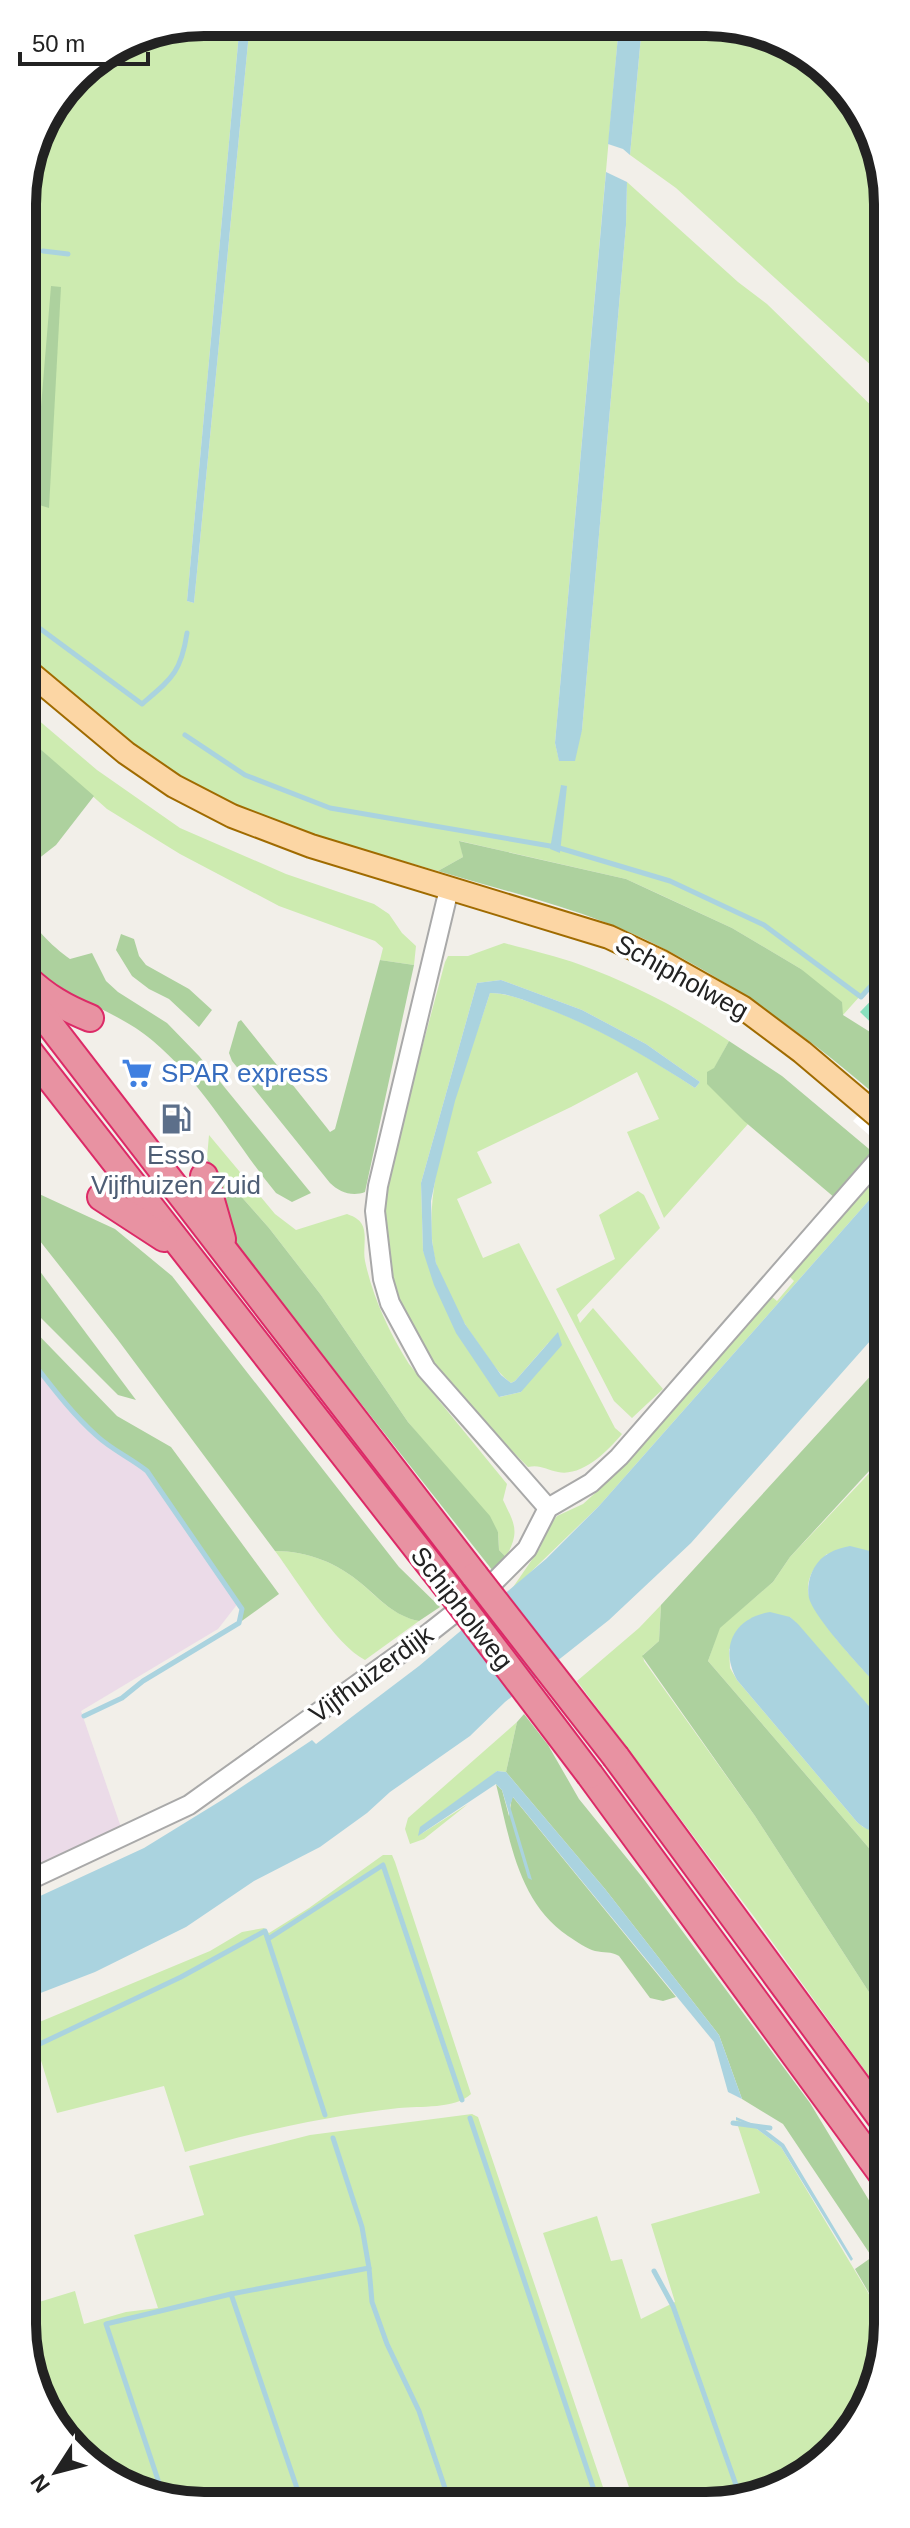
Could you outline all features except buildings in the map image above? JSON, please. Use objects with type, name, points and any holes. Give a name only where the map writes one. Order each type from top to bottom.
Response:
[{"type":"highway","points":[[36,987],[63,1007],[90,1018]]},
{"type":"highway","name":"Schipholweg","points":[[36,1007],[616,1757],[874,2108]]},
{"type":"highway","name":"Schipholweg","points":[[36,1061],[451,1592],[590,1775],[874,2163]]},
{"type":"highway","points":[[204,1176],[227,1254]]},
{"type":"highway","points":[[101,1197],[181,1249]]},
{"type":"main road","name":"Schipholweg","points":[[36,678],[126,753],[174,786],[220,810],[311,846],[542,914],[609,937],[662,962],[742,1007],[874,1112]]},
{"type":"street","points":[[449,889],[378,1186],[375,1211],[383,1279],[390,1303],[426,1369],[548,1508],[591,1483],[619,1457],[874,1165]]},
{"type":"street","name":"Vijfhuizerdijk","points":[[36,1877],[189,1805],[429,1633],[495,1581],[527,1549],[548,1508]]},
{"type":"shaded area","points":[[36,1362],[95,1435],[147,1471],[239,1602],[218,1629],[81,1711],[124,1836],[36,1876]]},
{"type":"green space","points":[[239,36],[187,601],[194,603],[249,36],[618,36],[555,743],[559,760],[582,730],[626,225],[627,182],[738,282],[767,304],[874,408],[874,980],[843,1015],[801,969],[732,928],[626,879],[460,841],[463,857],[438,871],[281,826],[221,805],[111,733],[36,664],[36,193],[49,139],[64,110],[85,85],[110,64],[139,49],[182,37]]},
{"type":"green space","points":[[641,36],[739,39],[790,58],[825,85],[857,129],[873,182],[874,368],[676,188],[630,155]]},
{"type":"green space","points":[[51,286],[61,287],[49,508],[36,504],[36,467]]},
{"type":"green space","points":[[36,718],[97,770],[180,828],[286,874],[374,904],[389,914],[416,946],[414,965],[380,960],[383,948],[375,941],[279,906],[180,854],[107,809],[36,746]]},
{"type":"green space","points":[[36,745],[94,796],[56,845],[36,861]]},
{"type":"green space","points":[[459,841],[626,879],[732,928],[801,969],[842,1002],[843,1015],[874,1034],[874,1094],[822,1051],[754,1002],[644,939],[586,915],[438,871],[463,857]]},
{"type":"green space","points":[[36,927],[70,959],[92,953],[106,981],[167,1023],[199,1056],[311,1193],[292,1202],[276,1193],[188,1075],[153,1041],[109,1013],[36,979]]},
{"type":"green space","points":[[121,934],[134,939],[139,956],[146,965],[189,989],[212,1010],[199,1027],[169,999],[132,976],[116,950]]},
{"type":"green space","points":[[504,943],[552,956],[620,981],[694,1019],[729,1041],[714,1069],[748,1124],[664,1218],[627,1132],[659,1119],[637,1072],[477,1152],[492,1183],[457,1199],[483,1258],[519,1243],[615,1428],[622,1434],[594,1461],[576,1471],[558,1472],[528,1467],[498,1437],[431,1360],[400,1307],[387,1267],[384,1190],[445,962],[448,956],[468,956]],"holes":[[[501,980],[582,1010],[646,1044],[700,1082],[695,1088],[619,1042],[559,1013],[515,997],[490,993],[447,1126],[433,1196],[431,1229],[441,1279],[473,1336],[505,1378],[511,1383],[515,1381],[549,1342],[521,1392],[500,1397],[423,1251],[421,1183],[477,983]]]},
{"type":"green space","points":[[380,960],[414,965],[365,1192],[351,1194],[330,1183],[232,1061],[229,1053],[241,1020],[330,1132],[335,1129]]},
{"type":"green space","points":[[874,997],[874,1025],[860,1012]]},
{"type":"green space","points":[[729,1041],[782,1076],[874,1155],[835,1198],[744,1121],[707,1084],[707,1072],[714,1068]]},
{"type":"green space","points":[[209,1135],[275,1214],[296,1230],[347,1214],[362,1224],[368,1275],[395,1340],[409,1364],[507,1484],[503,1500],[513,1522],[514,1534],[506,1557],[499,1550],[498,1532],[408,1422],[321,1295],[269,1228],[207,1158]]},
{"type":"green space","points":[[207,1158],[269,1228],[321,1295],[408,1422],[490,1516],[498,1532],[499,1550],[506,1557],[493,1571],[233,1241]]},
{"type":"green space","points":[[874,1180],[874,1195],[599,1506],[509,1593],[540,1548],[546,1530],[557,1516],[583,1504],[603,1486],[771,1296],[777,1301],[794,1281],[789,1276]]},
{"type":"green space","points":[[638,1191],[644,1195],[660,1228],[577,1315],[580,1323],[593,1308],[663,1389],[632,1418],[614,1401],[556,1289],[615,1259],[599,1215]]},
{"type":"green space","points":[[36,1193],[115,1229],[172,1276],[399,1567],[440,1607],[419,1621],[410,1619],[388,1607],[332,1564],[299,1553],[275,1551],[118,1340],[36,1236]]},
{"type":"green space","points":[[36,1266],[136,1400],[118,1395],[36,1313]]},
{"type":"green space","points":[[36,1332],[117,1416],[171,1447],[279,1594],[239,1623],[242,1609],[239,1602],[147,1471],[98,1437],[36,1366]]},
{"type":"green space","points":[[874,1372],[874,1467],[790,1557],[773,1582],[720,1628],[708,1661],[874,1854],[874,2000],[755,1816],[642,1656],[659,1641],[661,1605]]},
{"type":"green space","points":[[874,1468],[874,1557],[827,1554],[813,1571],[808,1591],[811,1602],[829,1630],[874,1681],[874,1712],[790,1617],[729,1649],[730,1668],[737,1680],[857,1822],[874,1830],[874,1854],[708,1661],[719,1628],[773,1582],[790,1557]]},
{"type":"green space","points":[[275,1551],[299,1553],[332,1564],[395,1611],[419,1621],[365,1660],[329,1627]]},
{"type":"green space","points":[[661,1605],[659,1641],[643,1655],[644,1661],[755,1816],[874,2000],[874,2083],[577,1681]]},
{"type":"green space","points":[[524,1714],[548,1745],[579,1799],[643,1878],[810,2103],[874,2209],[874,2302],[855,2269],[872,2257],[783,2124],[742,2099],[719,2035],[605,1889],[506,1772],[517,1722]]},
{"type":"green space","points":[[517,1722],[506,1772],[497,1771],[421,1834],[468,1804],[424,1839],[410,1844],[405,1829],[408,1818]]},
{"type":"green space","points":[[496,1784],[502,1790],[509,1816],[512,1796],[676,1997],[663,2001],[650,1998],[619,1956],[589,1949],[551,1922],[527,1888],[518,1868]]},
{"type":"green space","points":[[383,1855],[392,1855],[471,2094],[447,2104],[318,2120],[185,2152],[164,2086],[57,2113],[36,2044],[36,2023],[210,1951],[242,1932],[264,1928],[269,1933]]},
{"type":"green space","points":[[472,2114],[478,2117],[605,2492],[182,2491],[129,2475],[102,2457],[96,2452],[96,2432],[76,2432],[53,2399],[39,2357],[36,2303],[75,2291],[84,2324],[126,2312],[158,2308],[134,2235],[204,2215],[189,2166],[310,2135]]},
{"type":"green space","points":[[736,2120],[753,2126],[781,2147],[874,2303],[873,2346],[861,2389],[852,2408],[825,2443],[781,2475],[728,2491],[631,2492],[543,2233],[597,2216],[611,2261],[622,2259],[641,2319],[675,2302],[651,2224],[760,2193]]},
{"type":"water","points":[[239,36],[249,36],[194,603],[187,601]]},
{"type":"water","points":[[618,36],[641,36],[630,155],[608,144]]},
{"type":"water","points":[[606,172],[627,182],[626,225],[582,730],[575,761],[559,761],[555,743]]},
{"type":"water","points":[[561,785],[567,786],[560,853],[550,849]]},
{"type":"water","points":[[501,980],[582,1010],[646,1044],[700,1082],[695,1088],[618,1042],[558,1013],[514,997],[490,993],[455,1101],[431,1201],[436,1263],[465,1324],[501,1375],[511,1383],[558,1332],[562,1345],[521,1392],[499,1397],[456,1333],[434,1285],[423,1251],[421,1183],[477,983]]},
{"type":"water","points":[[874,1195],[874,1337],[691,1543],[609,1620],[505,1702],[470,1736],[390,1792],[320,1847],[254,1881],[186,1927],[95,1972],[36,1995],[36,1898],[144,1848],[312,1740],[316,1744],[419,1666],[546,1559],[599,1506]]},
{"type":"water","points":[[850,1546],[874,1555],[874,1682],[832,1633],[809,1598],[812,1571],[821,1559]]},
{"type":"water","points":[[770,1612],[790,1617],[874,1712],[874,1830],[864,1828],[857,1822],[737,1680],[730,1656],[733,1636],[739,1627],[758,1615]]},
{"type":"water","points":[[497,1771],[506,1772],[605,1889],[719,2035],[742,2099],[728,2092],[714,2042],[513,1797],[510,1806],[532,1880],[528,1878],[502,1790],[496,1784],[418,1836],[420,1827]]},
{"type":"water","points":[[736,2117],[763,2128],[784,2144],[853,2259],[851,2261],[781,2147],[753,2126],[736,2120]]},
{"type":"pier","points":[[874,1097],[874,1139],[853,1121]]},
{"type":"waterway","points":[[43,251],[68,254]]},
{"type":"waterway","points":[[36,626],[142,704],[173,674],[182,657],[187,633]]},
{"type":"waterway","points":[[185,735],[245,775],[330,808],[556,847],[670,881],[764,925],[861,997],[874,982]]},
{"type":"waterway","points":[[36,1366],[87,1426],[109,1446],[147,1471],[242,1609],[239,1623],[143,1681],[122,1698],[84,1716]]},
{"type":"waterway","points":[[268,1939],[383,1865],[462,2100]]},
{"type":"waterway","points":[[36,2046],[181,1977],[265,1931],[325,2115]]},
{"type":"waterway","points":[[470,2118],[595,2492]]},
{"type":"waterway","points":[[733,2123],[770,2128]]},
{"type":"waterway","points":[[231,2294],[369,2268],[362,2227],[333,2138]]},
{"type":"waterway","points":[[369,2268],[372,2302],[387,2344],[419,2411],[446,2492]]},
{"type":"waterway","points":[[654,2271],[673,2306],[738,2489]]},
{"type":"waterway","points":[[160,2486],[106,2324],[231,2294],[298,2492]]},
{"type":"place","name":"SPAR express","points":[[137,1073]]},
{"type":"place","name":"Esso Vijfhuizen Zuid","points":[[176,1119]]}]
